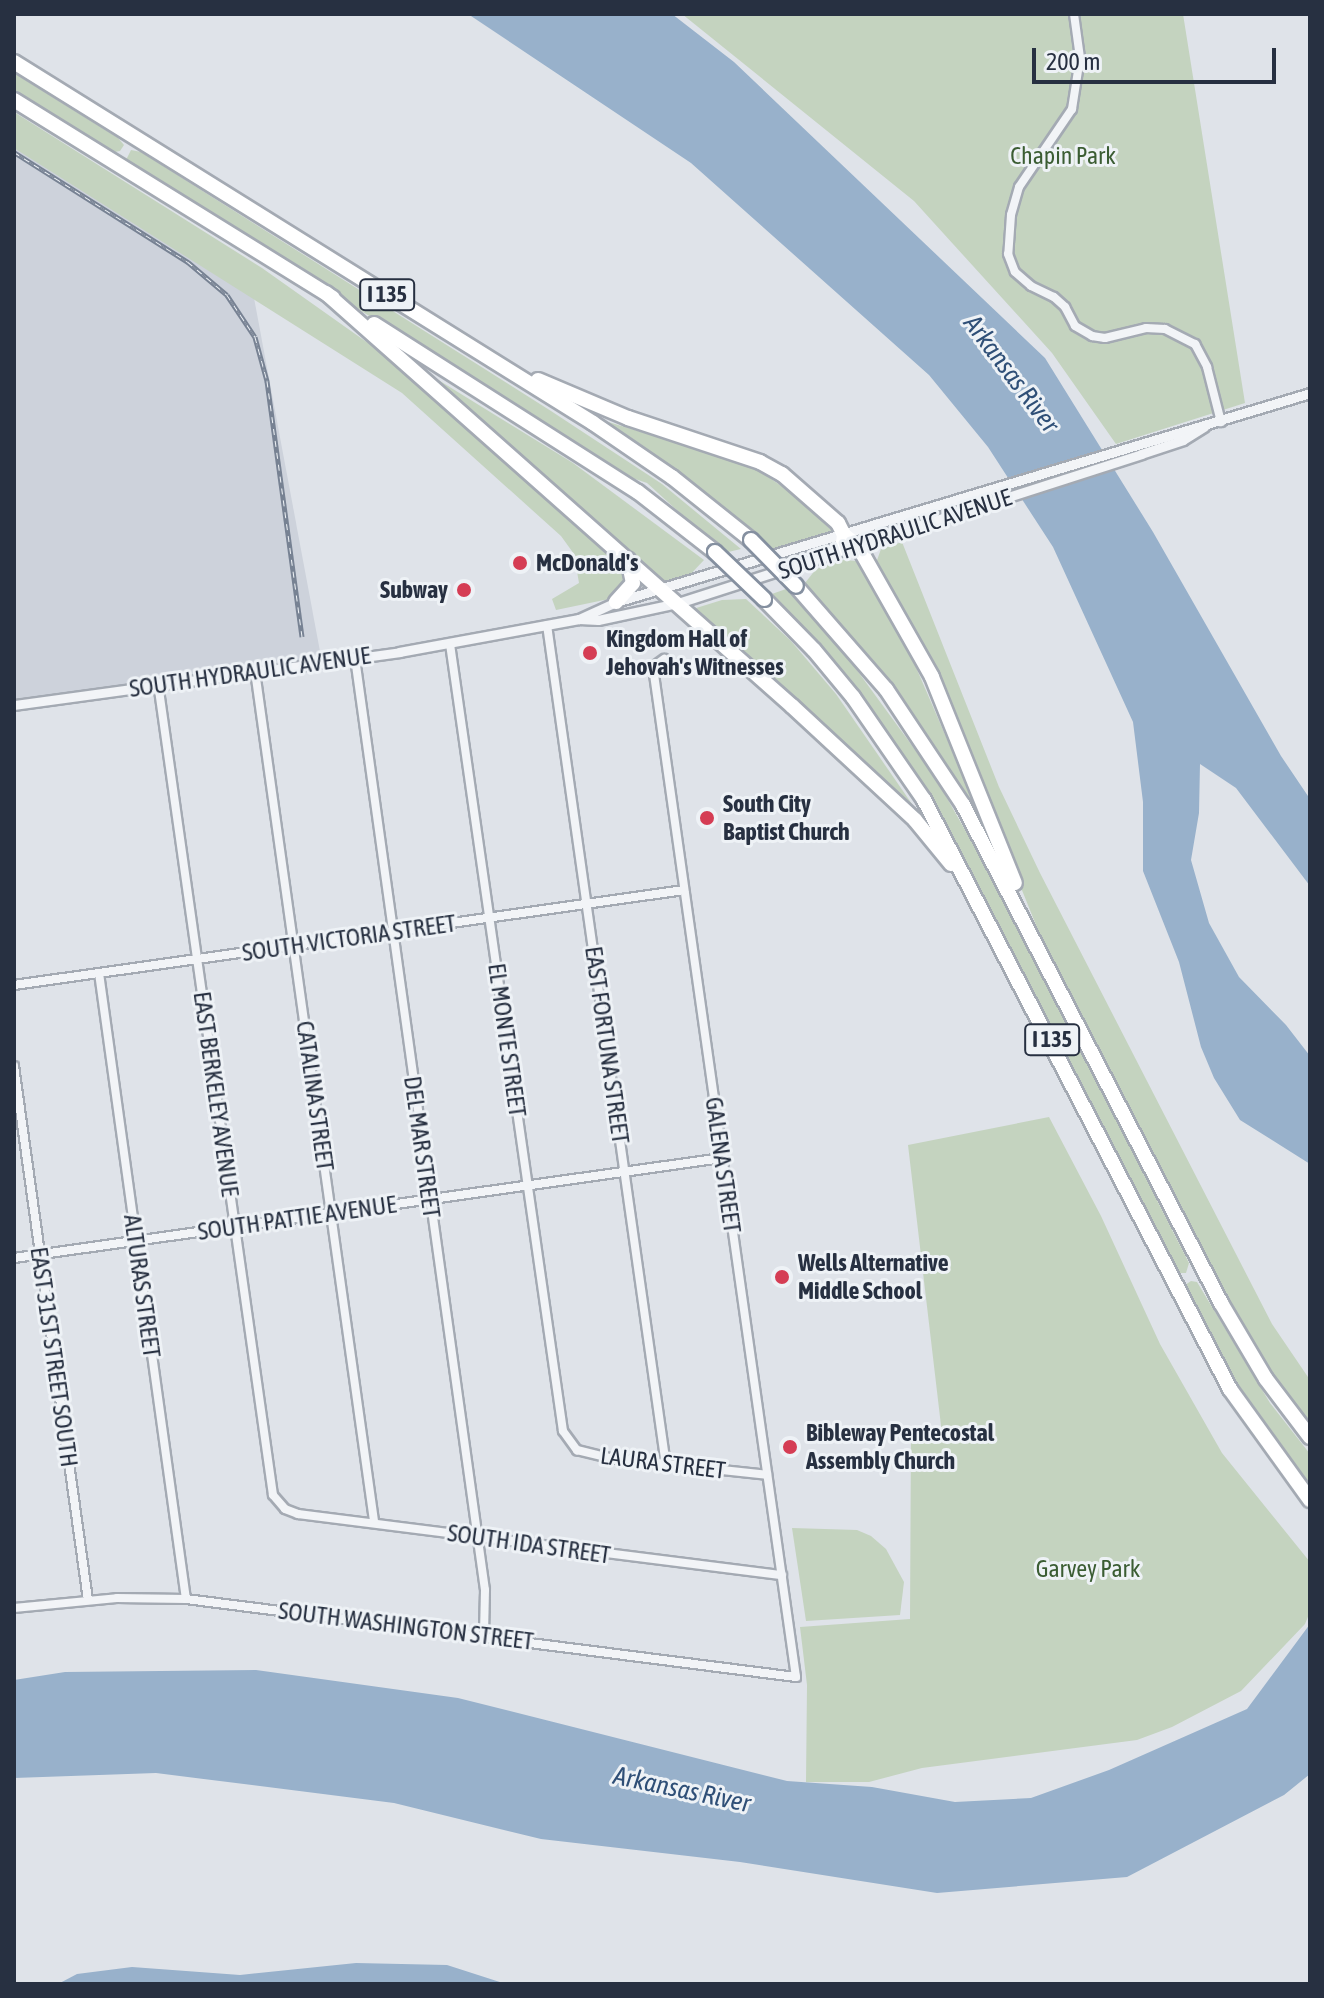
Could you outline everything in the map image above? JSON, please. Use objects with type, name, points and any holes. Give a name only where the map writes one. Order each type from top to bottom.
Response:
[{"type":"highway","name":"I 135","points":[[14,62],[488,358],[672,477],[751,540],[846,639],[929,749],[963,805],[1221,1303],[1266,1379],[1310,1437]]},
{"type":"highway","name":"I 135","points":[[14,100],[326,293],[638,492],[715,552],[814,650],[903,766],[1004,948],[1230,1389],[1250,1421],[1310,1500]]},
{"type":"highway","points":[[326,293],[664,590],[915,820],[940,847],[1004,948]]},
{"type":"highway","points":[[488,358],[628,418],[760,462],[782,474],[838,523],[844,535],[858,546],[932,677],[1044,958]]},
{"type":"highway","points":[[832,554],[843,544],[844,535]]},
{"type":"highway","points":[[616,602],[633,583],[628,560]]},
{"type":"street","points":[[1074,14],[1080,58],[1072,109],[1019,187],[1011,215],[1008,254],[1015,272],[1031,286],[1054,297],[1065,307],[1075,326],[1092,336],[1105,338],[1146,328],[1165,329],[1195,344],[1207,367],[1221,422]]},
{"type":"street","name":"SOUTH HYDRAULIC AVENUE","points":[[579,619],[616,602],[984,493],[1177,430],[1204,427],[1310,393]]},
{"type":"street","name":"SOUTH HYDRAULIC AVENUE","points":[[14,705],[450,644],[579,619],[598,620],[678,603],[1183,440],[1204,427]]},
{"type":"street","name":"EAST FORTUNA STREET","points":[[547,625],[666,1465]]},
{"type":"street","name":"EL MONTE STREET","points":[[450,644],[565,1436]]},
{"type":"street","name":"DEL MAR STREET","points":[[355,658],[486,1605],[484,1635]]},
{"type":"street","name":"GALENA STREET","points":[[664,659],[653,667],[796,1677]]},
{"type":"street","name":"CATALINA STREET","points":[[255,671],[374,1521]]},
{"type":"street","name":"EAST BERKELEY AVENUE","points":[[158,683],[271,1488],[279,1503]]},
{"type":"street","name":"SOUTH VICTORIA STREET","points":[[14,985],[684,890]]},
{"type":"street","name":"ALTURAS STREET","points":[[99,973],[186,1599]]},
{"type":"street","name":"EAST 31ST STREET SOUTH","points":[[14,1066],[88,1600]]},
{"type":"street","name":"SOUTH PATTIE AVENUE","points":[[14,1258],[722,1158]]},
{"type":"street","name":"LAURA STREET","points":[[565,1436],[572,1446],[583,1452],[666,1465],[767,1475]]},
{"type":"street","name":"SOUTH IDA STREET","points":[[279,1503],[298,1514],[374,1521],[782,1575]]},
{"type":"street","name":"SOUTH WASHINGTON STREET","points":[[14,1608],[88,1600],[186,1599],[796,1677]]},
{"type":"shaded area","points":[[14,135],[254,298],[322,662],[14,706]]},
{"type":"green space","name":"Chapin Park","points":[[682,14],[1183,14],[1245,403],[1116,444],[1052,353],[914,201]]},
{"type":"green space","points":[[14,73],[118,138],[124,145],[120,151],[109,153],[14,92]]},
{"type":"green space","points":[[14,112],[262,268],[375,348],[620,566],[626,580],[621,591],[609,599],[556,610],[552,599],[579,583],[574,554],[561,536],[402,393],[14,148]]},
{"type":"green space","points":[[131,150],[141,152],[551,411],[662,484],[741,549],[724,553],[647,483],[620,474],[125,162]]},
{"type":"green space","points":[[427,373],[573,463],[704,560],[687,578],[665,585]]},
{"type":"green space","points":[[592,417],[717,455],[761,472],[799,498],[832,531],[774,553],[707,496]]},
{"type":"green space","points":[[902,542],[999,787],[1040,873],[1272,1324],[1310,1380],[1310,1428],[1272,1376],[1235,1314],[1040,935],[931,664],[876,563],[881,549]]},
{"type":"green space","points":[[843,560],[857,561],[915,665],[978,811],[886,675],[805,583],[816,569]]},
{"type":"green space","points":[[786,589],[848,658],[935,777],[994,881],[1189,1263],[1186,1273],[1179,1273],[1175,1267],[955,841],[893,743],[837,670],[769,595]]},
{"type":"green space","points":[[746,599],[791,641],[836,694],[923,820],[693,609],[722,600]]},
{"type":"green space","name":"Garvey Park","points":[[1049,1117],[1101,1216],[1160,1344],[1222,1453],[1310,1562],[1310,1612],[1305,1624],[1241,1691],[1172,1727],[1137,1740],[922,1768],[869,1782],[806,1782],[807,1685],[800,1627],[910,1619],[911,1432],[942,1434],[908,1145]]},
{"type":"green space","points":[[1191,1281],[1197,1282],[1270,1403],[1310,1454],[1310,1488],[1241,1397],[1186,1291],[1185,1285]]},
{"type":"green space","points":[[792,1528],[857,1530],[871,1536],[886,1549],[904,1582],[900,1615],[806,1621]]},
{"type":"water","name":"Arkansas River","points":[[468,14],[672,14],[734,62],[1045,358],[1153,532],[1281,756],[1310,799],[1310,886],[1236,788],[1200,764],[1199,813],[1191,860],[1209,923],[1239,977],[1286,1025],[1310,1056],[1310,1164],[1240,1120],[1214,1078],[1201,1047],[1179,962],[1143,871],[1143,802],[1133,722],[1053,547],[988,447],[929,375],[691,163]]},
{"type":"water","name":"Arkansas River","points":[[1310,1624],[1310,1774],[1284,1795],[1127,1877],[937,1893],[740,1862],[541,1839],[394,1803],[156,1773],[14,1778],[14,1680],[65,1672],[256,1670],[458,1698],[787,1781],[872,1787],[955,1802],[1031,1798],[1109,1770],[1247,1709]]},
{"type":"water","points":[[356,1963],[447,1965],[506,1984],[58,1984],[77,1974],[132,1967],[240,1975]]},
{"type":"railway","points":[[14,152],[188,262],[227,295],[255,337],[267,381],[302,637]]},
{"type":"place","name":"McDonald's","points":[[520,563]]},
{"type":"place","name":"Subway","points":[[464,590]]},
{"type":"place","name":"Kingdom Hall of Jehovah's Witnesses","points":[[590,653]]},
{"type":"place","name":"South City Baptist Church","points":[[707,818]]},
{"type":"place","name":"Wells Alternative Middle School","points":[[782,1277]]},
{"type":"place","name":"Bibleway Pentecostal Assembly Church","points":[[790,1447]]}]
